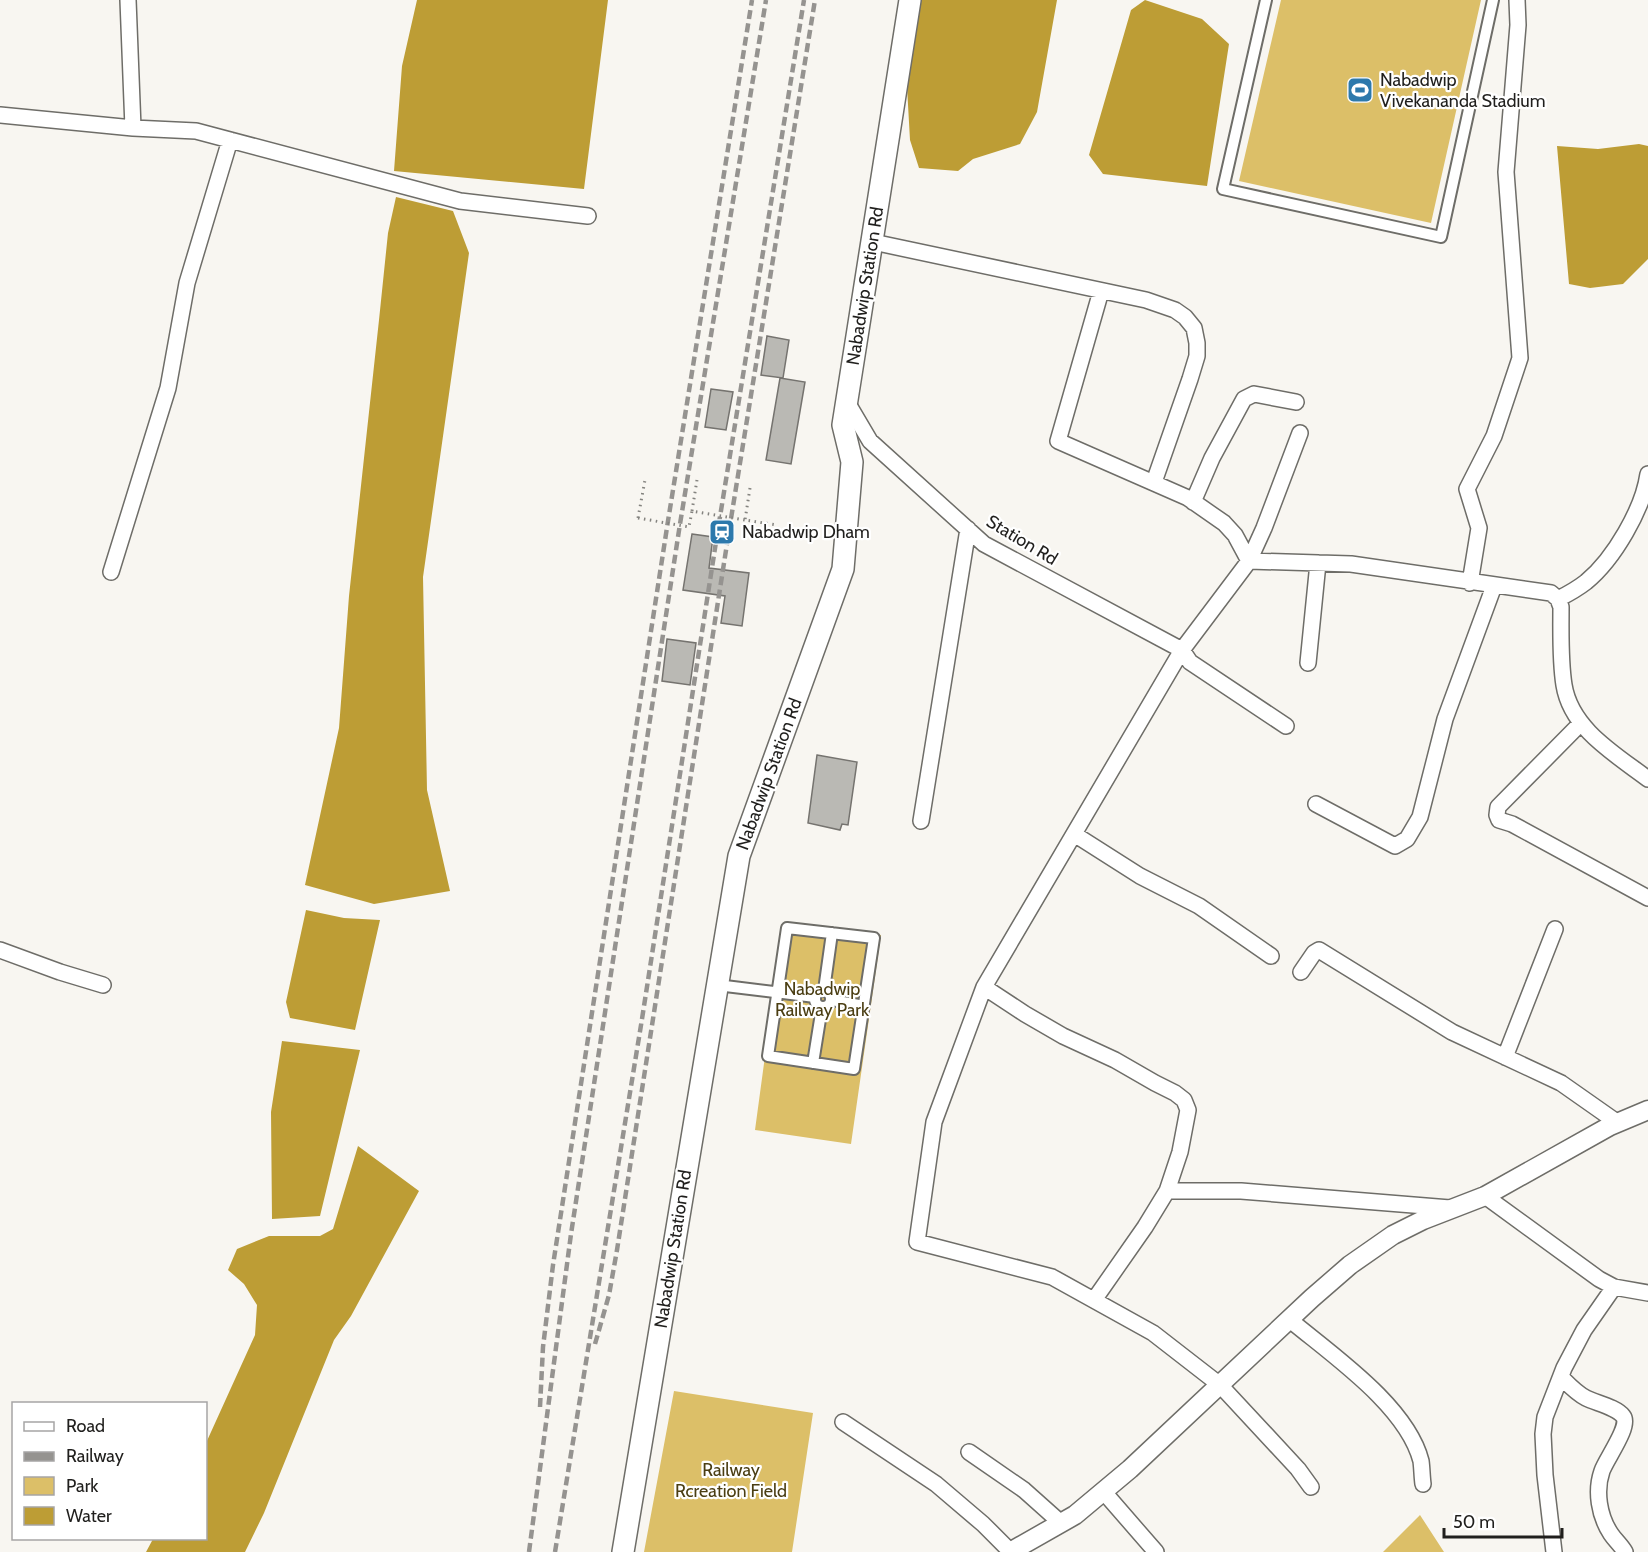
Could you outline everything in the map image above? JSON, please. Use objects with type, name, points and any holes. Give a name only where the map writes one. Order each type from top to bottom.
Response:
[{"type":"main road","name":"Nabadwip Station Rd","points":[[623,1552],[739,856],[843,569],[852,462],[843,425],[910,0]]},
{"type":"street","points":[[128,0],[133,128]]},
{"type":"street","points":[[1262,1],[1223,189],[1442,237],[1493,0]]},
{"type":"street","points":[[1470,583],[1479,528],[1467,489],[1494,436],[1520,357],[1506,172],[1518,25],[1517,0]]},
{"type":"street","points":[[0,115],[133,128],[196,131],[460,201],[588,216]]},
{"type":"street","points":[[111,572],[168,388],[187,283],[230,140]]},
{"type":"street","points":[[873,242],[1164,306],[1185,317],[1194,328],[1197,356],[1154,482]]},
{"type":"street","points":[[1101,291],[1058,441],[1154,482],[1193,502],[1224,523],[1235,535],[1249,561]]},
{"type":"street","points":[[1193,502],[1212,458],[1244,399],[1254,394],[1296,402]]},
{"type":"street","name":"Station Rd","points":[[847,402],[870,441],[984,544],[1182,650],[1190,662],[1286,726]]},
{"type":"street","points":[[1300,433],[1249,561],[1182,650],[984,987],[934,1122],[917,1242],[1052,1277],[1154,1333],[1220,1385],[1269,1436],[1311,1487]]},
{"type":"street","points":[[1558,599],[1587,580],[1617,545],[1639,505],[1648,474]]},
{"type":"street","points":[[921,821],[968,529]]},
{"type":"street","points":[[1249,561],[1351,564],[1551,593],[1558,599],[1561,607],[1564,686],[1576,717],[1608,750],[1647,775]]},
{"type":"street","points":[[1308,663],[1318,563]]},
{"type":"street","points":[[1316,804],[1395,846],[1407,839],[1420,817],[1445,719],[1494,586]]},
{"type":"street","points":[[1581,723],[1498,807],[1497,815],[1499,820],[1512,824],[1648,898]]},
{"type":"street","points":[[1074,834],[1140,876],[1199,906],[1271,956]]},
{"type":"street","points":[[787,928],[874,938],[854,1069],[768,1056],[778,994],[787,928]]},
{"type":"street","points":[[1505,1057],[1555,929]]},
{"type":"street","points":[[824,990],[832,933]]},
{"type":"street","points":[[0,950],[103,986]]},
{"type":"street","points":[[1301,972],[1314,953],[1319,950],[1452,1032],[1561,1083],[1618,1123]]},
{"type":"street","points":[[717,985],[778,994],[827,1006],[832,1000]]},
{"type":"street","points":[[984,987],[1063,1036],[1175,1093],[1184,1100],[1188,1110],[1180,1152],[1167,1191],[1094,1300]]},
{"type":"street","points":[[813,1063],[817,993],[824,990],[830,993],[832,1000]]},
{"type":"street","points":[[832,1000],[864,1006]]},
{"type":"street","points":[[843,1422],[936,1484],[983,1524],[1020,1550],[1075,1515],[1130,1469],[1350,1265],[1393,1235],[1423,1220],[1485,1196],[1550,1158],[1648,1110]]},
{"type":"street","points":[[1167,1191],[1241,1191],[1453,1209]]},
{"type":"street","points":[[1485,1196],[1599,1279],[1614,1287],[1648,1293]]},
{"type":"street","points":[[1554,1552],[1543,1434],[1545,1417],[1584,1330],[1614,1287]]},
{"type":"street","points":[[1290,1320],[1346,1365],[1379,1396],[1413,1442],[1421,1461],[1423,1484]]},
{"type":"street","points":[[1561,1377],[1583,1396],[1615,1410],[1626,1422],[1602,1470],[1599,1483],[1603,1521],[1625,1552]]},
{"type":"street","points":[[969,1452],[1024,1490],[1061,1523]]},
{"type":"street","points":[[1103,1491],[1156,1552]]},
{"type":"path","points":[[645,480],[638,518],[689,527],[697,480]]},
{"type":"path","points":[[745,520],[750,488]]},
{"type":"path","points":[[692,511],[777,525]]},
{"type":"green space","name":"Nabadwip Vivekananda Stadium","points":[[1281,0],[1481,0],[1431,223],[1239,181]]},
{"type":"green space","name":"Nabadwip Railway Park","points":[[783,923],[881,935],[851,1144],[755,1130]]},
{"type":"green space","name":"Railway Rcreation Field","points":[[674,1391],[813,1413],[792,1552],[644,1552]]},
{"type":"green space","points":[[1420,1515],[1444,1552],[1383,1552]]},
{"type":"water","points":[[417,0],[608,0],[584,189],[394,171],[402,66]]},
{"type":"water","points":[[921,0],[1057,0],[1037,112],[1020,144],[973,159],[958,171],[919,168],[910,140],[907,87]]},
{"type":"water","points":[[1145,0],[1202,19],[1229,44],[1207,186],[1103,174],[1089,155],[1131,10]]},
{"type":"water","points":[[1639,144],[1648,146],[1648,259],[1623,284],[1590,288],[1569,284],[1557,146],[1598,149]]},
{"type":"water","points":[[396,197],[453,211],[469,253],[423,577],[427,790],[450,891],[374,904],[305,885],[339,728],[349,596],[388,233]]},
{"type":"water","points":[[306,910],[344,918],[380,920],[355,1030],[290,1018],[286,1002]]},
{"type":"water","points":[[282,1041],[360,1050],[320,1216],[272,1219],[271,1112]]},
{"type":"water","points":[[358,1146],[419,1191],[351,1316],[334,1340],[264,1513],[245,1552],[146,1552],[152,1540],[207,1540],[207,1441],[255,1335],[257,1305],[244,1284],[228,1270],[237,1249],[269,1236],[320,1236],[333,1229]]},
{"type":"building","points":[[767,336],[789,340],[783,378],[761,375]]},
{"type":"building","points":[[780,378],[805,382],[791,464],[766,460]]},
{"type":"building","points":[[711,389],[733,392],[726,430],[705,427]]},
{"type":"building","points":[[692,534],[713,537],[709,568],[749,573],[742,626],[721,623],[725,596],[683,590]]},
{"type":"building","points":[[667,639],[696,643],[690,685],[662,681]]},
{"type":"building","points":[[817,755],[857,762],[848,825],[842,824],[840,830],[808,823]]},
{"type":"railway","points":[[540,1407],[543,1347],[553,1265],[668,521],[752,0]]},
{"type":"railway","points":[[529,1552],[571,1234],[680,524],[766,0]]},
{"type":"railway","points":[[555,1552],[804,0]]},
{"type":"railway","points":[[595,1344],[609,1295],[617,1250],[729,531],[815,0]]},
{"type":"place","name":"Nabadwip Vivekananda Stadium","points":[[1360,90]]},
{"type":"place","name":"Nabadwip Dham","points":[[722,532]]}]
